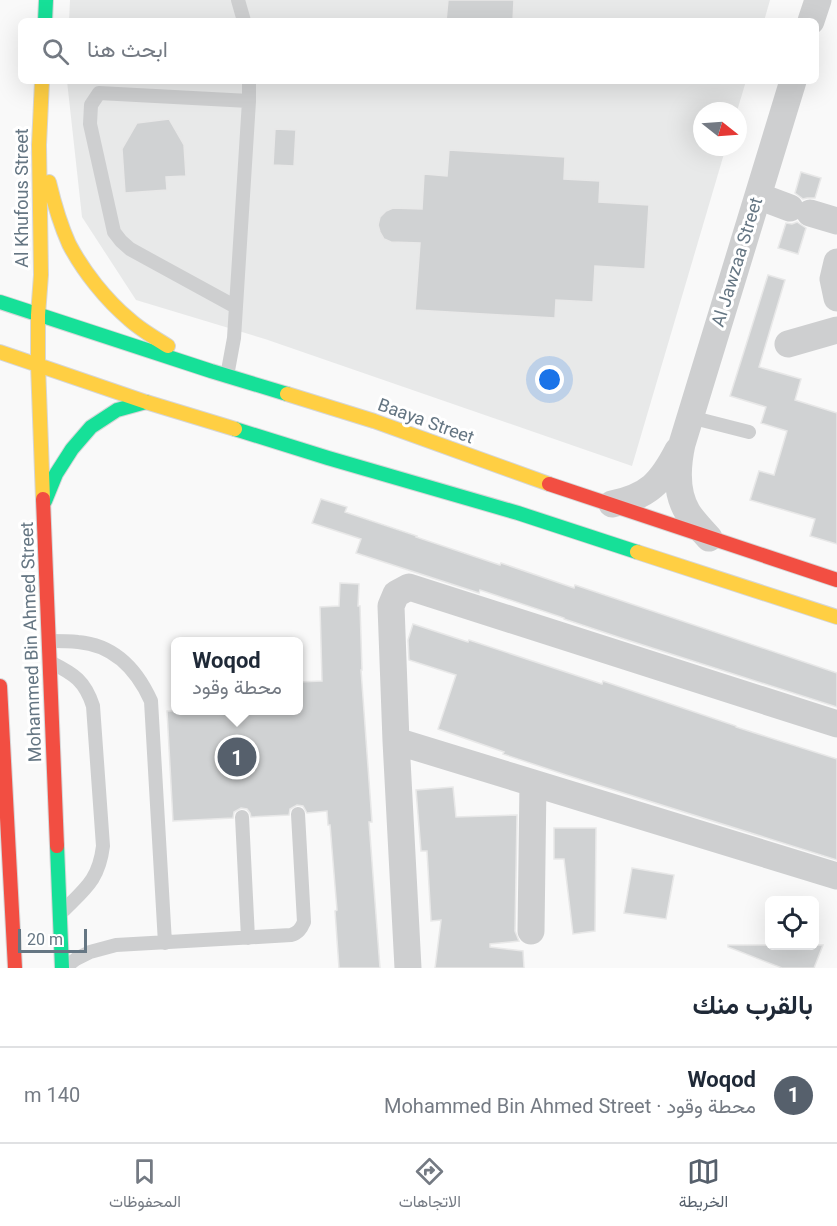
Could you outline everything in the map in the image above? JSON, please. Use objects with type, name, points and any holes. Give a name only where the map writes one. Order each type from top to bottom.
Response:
[{"type":"main road","points":[[45,18],[46,0]]},
{"type":"main road","name":"Al Khufous Street","points":[[38,315],[41,275],[39,145],[42,84]]},
{"type":"main road","points":[[39,145],[53,199],[69,243],[86,270],[126,317],[155,338],[211,371]]},
{"type":"main road","name":"Baaya Street","points":[[0,302],[374,421],[528,477],[837,580]]},
{"type":"main road","name":"Mohammed Bin Ahmed Street","points":[[38,315],[43,505],[63,968]]},
{"type":"main road","points":[[0,352],[146,402],[518,513],[837,617]]},
{"type":"main road","points":[[43,505],[56,474],[72,449],[91,427],[117,410],[146,402]]},
{"type":"main road","name":"Mohammed Bin Ahmed Street","points":[[0,686],[15,968]]},
{"type":"street","points":[[812,18],[818,0]]},
{"type":"street","name":"Al Jawzaa Street","points":[[682,444],[792,84]]},
{"type":"street","points":[[758,196],[837,221]]},
{"type":"street","points":[[837,261],[833,279],[837,298]]},
{"type":"street","points":[[788,344],[837,330]]},
{"type":"street","points":[[612,504],[628,501],[643,494],[656,484],[682,444]]},
{"type":"street","points":[[682,444],[678,462],[681,496],[687,512],[709,538]]},
{"type":"street","points":[[408,968],[391,606],[396,594],[409,587],[837,724]]},
{"type":"street","points":[[396,741],[837,876]]},
{"type":"street","points":[[531,931],[533,783]]},
{"type":"street","points":[[0,915],[10,878]]},
{"type":"lane","points":[[238,0],[244,18]]},
{"type":"lane","points":[[227,376],[234,338],[249,84]]},
{"type":"lane","points":[[236,307],[130,249],[114,232],[90,124],[90,105],[99,93],[249,101]]},
{"type":"lane","points":[[690,417],[749,432]]},
{"type":"lane","points":[[50,641],[91,644],[117,656],[138,676],[151,701],[165,943]]},
{"type":"lane","points":[[50,662],[78,678],[85,686],[93,706],[103,846],[97,872],[90,883],[60,914]]},
{"type":"lane","points":[[151,701],[166,700]]},
{"type":"lane","points":[[63,968],[90,952],[116,945],[291,935],[301,929],[304,922],[298,814]]},
{"type":"lane","points":[[242,818],[248,938]]},
{"type":"shaded area","points":[[70,0],[770,0],[765,18],[69,18]]},
{"type":"shaded area","points":[[67,84],[745,84],[740,102],[693,102],[693,156],[723,156],[632,466],[265,339],[136,300],[82,217]]},
{"type":"building","points":[[448,0],[514,0],[513,18],[446,18]]},
{"type":"building","points":[[169,119],[184,145],[186,176],[166,177],[167,190],[125,193],[122,149],[137,123]]},
{"type":"building","points":[[275,129],[296,130],[294,166],[273,165]]},
{"type":"building","points":[[449,150],[565,157],[564,179],[600,181],[599,202],[649,205],[645,269],[595,266],[593,302],[556,300],[555,318],[415,310],[420,243],[391,242],[384,239],[378,225],[380,217],[393,208],[422,209],[424,174],[447,176]]},
{"type":"building","points":[[801,172],[821,178],[815,198],[803,199],[795,193]]},
{"type":"building","points":[[797,222],[806,228],[798,254],[778,248],[786,223]]},
{"type":"building","points":[[768,275],[785,280],[759,367],[801,379],[795,400],[837,413],[837,544],[810,536],[815,519],[750,500],[759,471],[774,475],[787,431],[761,423],[766,407],[730,396]]},
{"type":"building","points":[[321,499],[347,507],[345,512],[416,537],[574,588],[575,585],[837,673],[837,707],[480,590],[479,593],[356,553],[361,539],[312,523]]},
{"type":"building","points":[[340,583],[359,584],[361,670],[372,822],[369,822],[380,968],[339,968],[335,911],[337,910],[327,811],[307,813],[303,806],[297,805],[290,809],[289,815],[251,817],[247,809],[241,808],[234,812],[233,818],[173,821],[167,711],[171,711],[171,715],[303,715],[303,682],[322,681],[320,607],[339,606]]},
{"type":"building","points":[[413,624],[602,684],[603,681],[837,759],[837,860],[566,775],[438,729],[456,675],[409,660],[408,640]]},
{"type":"building","points":[[453,787],[456,817],[517,815],[515,931],[519,941],[490,944],[490,947],[523,951],[524,968],[435,968],[441,920],[431,921],[427,851],[421,851],[416,790]]},
{"type":"building","points":[[554,828],[596,828],[595,931],[573,934],[564,859],[554,859]]},
{"type":"building","points":[[632,868],[674,875],[666,919],[624,913]]},
{"type":"building","points":[[728,945],[765,945],[765,950],[819,950],[819,945],[823,945],[814,968],[782,968],[728,947]]},
{"type":"traffic: fast","points":[[45,18],[46,0]]},
{"type":"traffic: fast","points":[[0,302],[287,394]]},
{"type":"traffic: fast","points":[[45,501],[56,474],[72,449],[91,427],[117,410],[146,402]]},
{"type":"traffic: fast","points":[[235,429],[518,513],[637,552]]},
{"type":"traffic: fast","points":[[57,846],[62,968]]},
{"type":"traffic: slow","points":[[42,84],[39,145],[41,275],[38,365],[43,499]]},
{"type":"traffic: slow","points":[[49,182],[57,213],[69,244],[88,275],[121,312],[168,346]]},
{"type":"traffic: slow","points":[[0,352],[146,402],[235,429]]},
{"type":"traffic: slow","points":[[287,394],[374,421],[549,484]]},
{"type":"traffic: slow","points":[[637,552],[837,617]]},
{"type":"traffic: jam","points":[[549,484],[837,580]]},
{"type":"traffic: jam","points":[[43,499],[57,846]]},
{"type":"traffic: jam","points":[[0,686],[15,968]]},
{"type":"place","name":"Woqod","points":[[237,757]]}]
